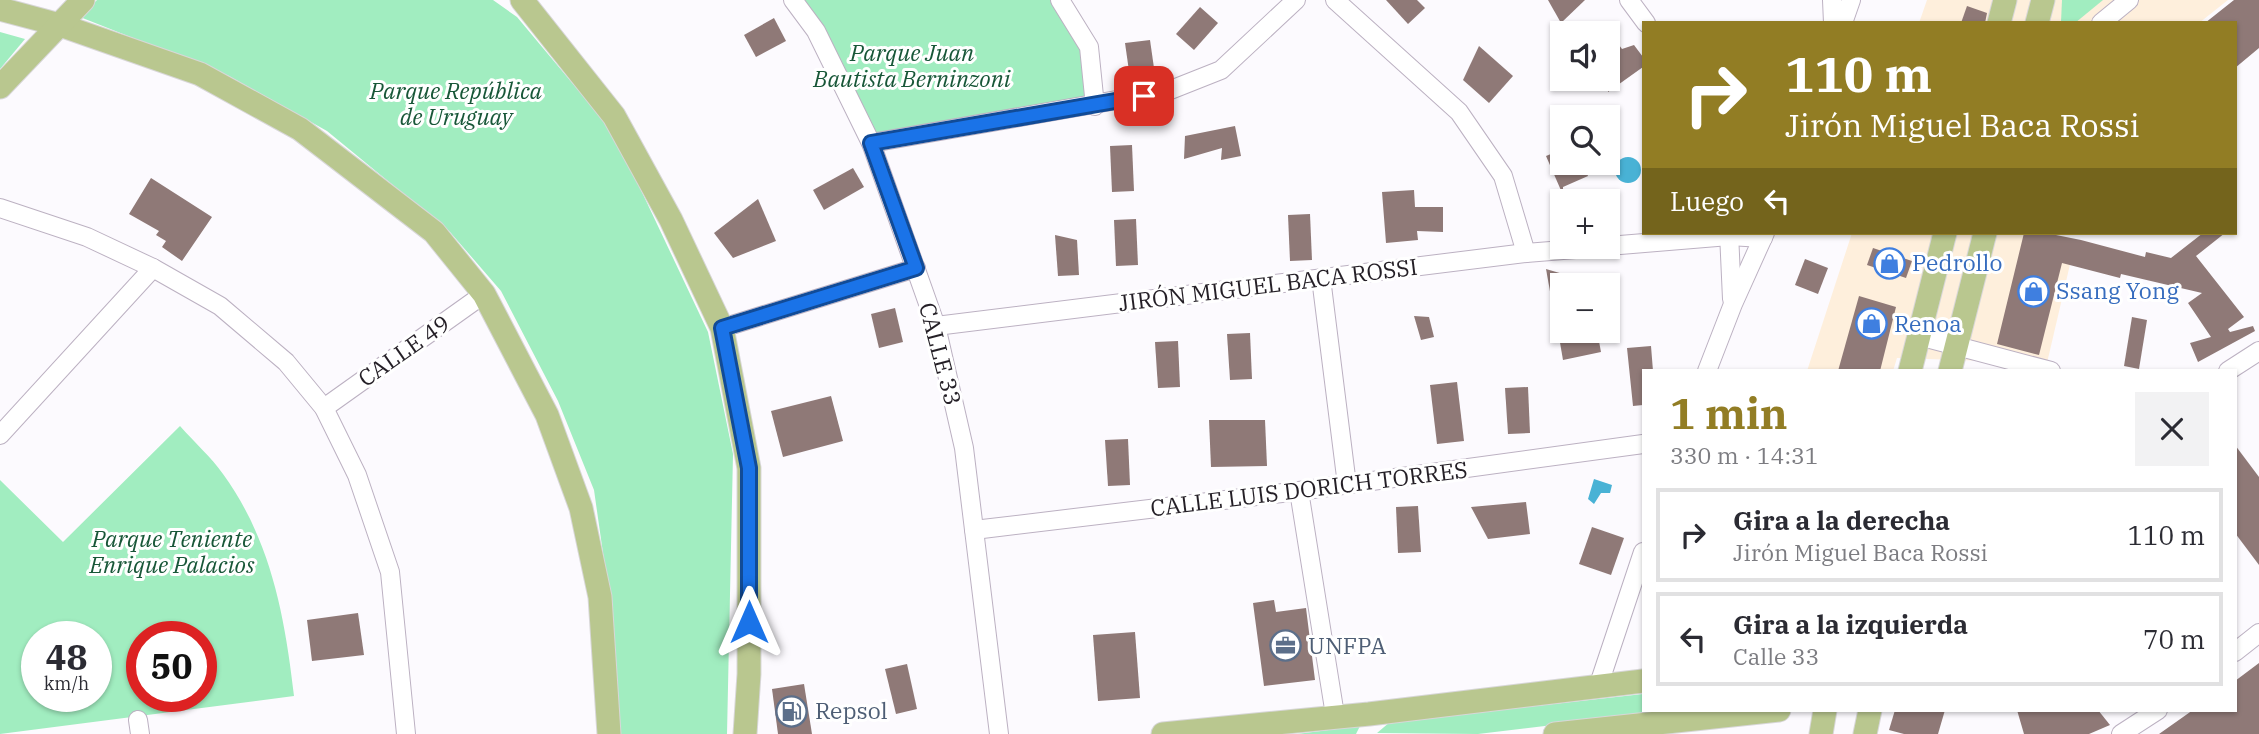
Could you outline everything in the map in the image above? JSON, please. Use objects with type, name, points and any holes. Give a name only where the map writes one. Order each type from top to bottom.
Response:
[{"type":"main road","points":[[6,0],[0,8],[60,25],[200,74],[300,129],[434,232],[484,294],[547,415],[581,508],[600,597],[609,734]]},
{"type":"main road","points":[[0,87],[83,0]]},
{"type":"main road","points":[[522,0],[614,116],[671,220],[722,328],[749,468],[749,674],[744,734]]},
{"type":"main road","points":[[2038,21],[2043,0]]},
{"type":"main road","points":[[1911,369],[1944,235]]},
{"type":"main road","points":[[1950,369],[1984,235]]},
{"type":"main road","points":[[1163,734],[1335,715],[1366,724],[1642,681]]},
{"type":"main road","points":[[1555,734],[1584,732],[1679,716],[1746,712]]},
{"type":"main road","points":[[1821,734],[1825,712]]},
{"type":"main road","points":[[1865,734],[1870,712]]},
{"type":"street","name":"CALLE 33","points":[[793,0],[816,31],[871,143],[936,326],[964,448],[999,734]]},
{"type":"street","points":[[1060,0],[1089,47],[1095,106]]},
{"type":"street","points":[[871,143],[1095,106],[1168,91],[1221,70],[1296,0]]},
{"type":"street","points":[[1335,0],[1459,112],[1503,176],[1526,253]]},
{"type":"street","points":[[1629,0],[1645,21]]},
{"type":"street","points":[[1832,0],[1833,21]]},
{"type":"street","points":[[1844,21],[1851,0]]},
{"type":"street","points":[[2103,21],[2129,0]]},
{"type":"street","points":[[0,208],[87,237],[153,268],[220,306],[286,362],[324,408],[357,475],[390,572],[406,734]]},
{"type":"street","points":[[1620,245],[1719,235]]},
{"type":"street","points":[[1729,235],[1733,304]]},
{"type":"street","points":[[1708,369],[1764,235]]},
{"type":"street","name":"JIRÓN MIGUEL BACA ROSSI","points":[[936,326],[1550,251]]},
{"type":"street","points":[[0,435],[153,268]]},
{"type":"street","points":[[722,328],[916,268]]},
{"type":"street","points":[[1321,278],[1347,485]]},
{"type":"street","name":"CALLE 49","points":[[324,408],[484,294]]},
{"type":"street","points":[[1919,336],[2044,369]]},
{"type":"street","points":[[2231,369],[2259,351]]},
{"type":"street","name":"CALLE LUIS DORICH TORRES","points":[[974,530],[1347,485],[1642,444]]},
{"type":"street","points":[[1299,491],[1335,715]]},
{"type":"street","points":[[1598,687],[1642,555]]},
{"type":"street","points":[[2237,650],[2259,634]]},
{"type":"street","points":[[2121,734],[2155,712]]},
{"type":"shaded area","points":[[1927,0],[2228,0],[2202,21],[1920,21]]},
{"type":"shaded area","points":[[1851,235],[2045,235],[2075,243],[2047,363],[1897,358],[1894,369],[1808,369]]},
{"type":"green space","name":"Parque República de Uruguay","points":[[97,0],[493,0],[517,17],[614,133],[708,332],[733,454],[727,734],[619,734],[607,581],[594,490],[558,401],[501,291],[450,232],[327,131],[229,76],[80,17]]},
{"type":"green space","name":"Parque Juan Bautista Berninzoni","points":[[802,0],[1051,0],[1083,50],[1087,101],[874,138]]},
{"type":"green space","points":[[2062,0],[2103,0],[2077,21],[2061,21]]},
{"type":"green space","points":[[0,32],[25,39],[0,69]]},
{"type":"green space","name":"Parque Teniente Enrique Palacios","points":[[180,426],[223,474],[253,525],[264,552],[280,608],[294,696],[217,706],[217,621],[126,621],[126,712],[170,712],[0,734],[0,480],[63,542]]},
{"type":"green space","points":[[1642,694],[1642,712],[1662,712],[1478,734],[1377,733],[1390,722]]},
{"type":"green space","points":[[1360,726],[1356,734],[1297,734]]},
{"type":"water","points":[[1623,158],[1633,158],[1640,165],[1640,175],[1633,182],[1623,182],[1616,175],[1620,175],[1620,160]]},
{"type":"water","points":[[1594,479],[1612,485],[1610,493],[1601,493],[1594,504],[1588,499]]},
{"type":"building","points":[[1386,0],[1417,0],[1425,8],[1408,24]]},
{"type":"building","points":[[1548,0],[1585,0],[1563,21],[1560,21]]},
{"type":"building","points":[[2234,0],[2259,0],[2259,48],[2237,66],[2237,21],[2208,21]]},
{"type":"building","points":[[1967,6],[1987,13],[1985,21],[1962,21]]},
{"type":"building","points":[[1200,7],[1218,23],[1194,50],[1176,34]]},
{"type":"building","points":[[774,18],[786,41],[756,57],[744,35]]},
{"type":"building","points":[[1150,40],[1155,75],[1130,78],[1125,43]]},
{"type":"building","points":[[1634,45],[1642,56],[1642,68],[1620,83],[1620,46],[1622,49]]},
{"type":"building","points":[[1479,46],[1513,76],[1489,103],[1463,80]]},
{"type":"building","points":[[1235,126],[1241,156],[1221,160],[1222,148],[1184,159],[1185,136]]},
{"type":"building","points":[[1132,145],[1134,191],[1112,192],[1110,146]]},
{"type":"building","points":[[853,168],[864,187],[824,210],[813,190]]},
{"type":"building","points":[[1554,175],[1588,175],[1563,189],[1560,189]]},
{"type":"building","points":[[151,178],[212,217],[182,261],[162,247],[166,241],[156,235],[159,231],[129,214]]},
{"type":"building","points":[[1414,190],[1415,207],[1443,207],[1443,232],[1417,231],[1418,240],[1386,243],[1382,192]]},
{"type":"building","points":[[758,199],[776,241],[733,258],[714,233]]},
{"type":"building","points":[[1310,214],[1312,260],[1290,261],[1288,215]]},
{"type":"building","points":[[1136,219],[1138,265],[1116,266],[1114,220]]},
{"type":"building","points":[[1055,235],[1077,240],[1079,275],[1058,276]]},
{"type":"building","points":[[2024,235],[2056,235],[2145,257],[2146,252],[2171,258],[2200,235],[2222,235],[2196,256],[2244,317],[2228,329],[2230,332],[2253,326],[2255,331],[2198,362],[2190,343],[2211,337],[2188,303],[2202,293],[2121,274],[2120,278],[2062,263],[2039,355],[1997,344]]},
{"type":"building","name":"Pedrollo","points":[[1873,248],[1912,261],[1906,278],[1867,265]]},
{"type":"building","points":[[1805,259],[1828,268],[1818,294],[1795,285]]},
{"type":"building","points":[[1546,269],[1560,273],[1550,273],[1550,291]]},
{"type":"building","name":"Renoa","points":[[1859,296],[1896,307],[1880,369],[1839,369]]},
{"type":"building","points":[[895,308],[903,342],[879,348],[871,314]]},
{"type":"building","points":[[1414,316],[1429,317],[1434,337],[1421,340]]},
{"type":"building","points":[[2132,317],[2147,320],[2139,369],[2124,366]]},
{"type":"building","points":[[1250,333],[1252,379],[1230,380],[1227,334]]},
{"type":"building","points":[[1178,341],[1180,387],[1158,388],[1155,342]]},
{"type":"building","points":[[1560,343],[1599,343],[1601,352],[1563,360]]},
{"type":"building","points":[[1651,346],[1653,369],[1642,369],[1642,405],[1633,406],[1627,348]]},
{"type":"building","points":[[1457,382],[1464,441],[1437,444],[1430,385]]},
{"type":"building","points":[[1528,387],[1530,433],[1508,434],[1505,388]]},
{"type":"building","points":[[831,396],[843,441],[783,457],[771,411]]},
{"type":"building","points":[[1209,420],[1265,420],[1267,466],[1211,467]]},
{"type":"building","points":[[1128,439],[1130,485],[1108,486],[1105,440]]},
{"type":"building","points":[[2237,448],[2259,477],[2259,565],[2237,536]]},
{"type":"building","points":[[1526,502],[1530,534],[1488,539],[1471,507]]},
{"type":"building","points":[[1418,506],[1421,552],[1398,553],[1396,507]]},
{"type":"building","points":[[1592,527],[1624,538],[1611,575],[1579,564]]},
{"type":"building","name":"UNFPA","points":[[1274,600],[1276,612],[1306,608],[1315,680],[1264,686],[1253,603]]},
{"type":"building","points":[[358,613],[364,655],[312,661],[307,620]]},
{"type":"building","points":[[1135,632],[1140,698],[1098,701],[1093,635]]},
{"type":"building","points":[[2259,663],[2259,734],[2159,734],[2190,712],[2237,712],[2237,680]]},
{"type":"building","points":[[907,664],[917,709],[896,714],[885,669]]},
{"type":"building","name":"Repsol","points":[[804,684],[812,734],[778,734],[772,689]]},
{"type":"building","points":[[1894,712],[1944,712],[1938,734],[1904,734],[1889,730]]},
{"type":"building","points":[[2018,712],[2100,712],[2110,725],[2089,734],[2024,734]]},
{"type":"place","name":"Pedrollo","points":[[1889,263]]},
{"type":"place","name":"Ssang Yong","points":[[2033,291]]},
{"type":"place","name":"Renoa","points":[[1871,324]]},
{"type":"place","name":"UNFPA","points":[[1285,646]]},
{"type":"place","name":"Repsol","points":[[792,711]]},
{"type":"route","points":[[749,622],[749,468],[722,328],[916,268],[871,143],[1144,96]]}]
